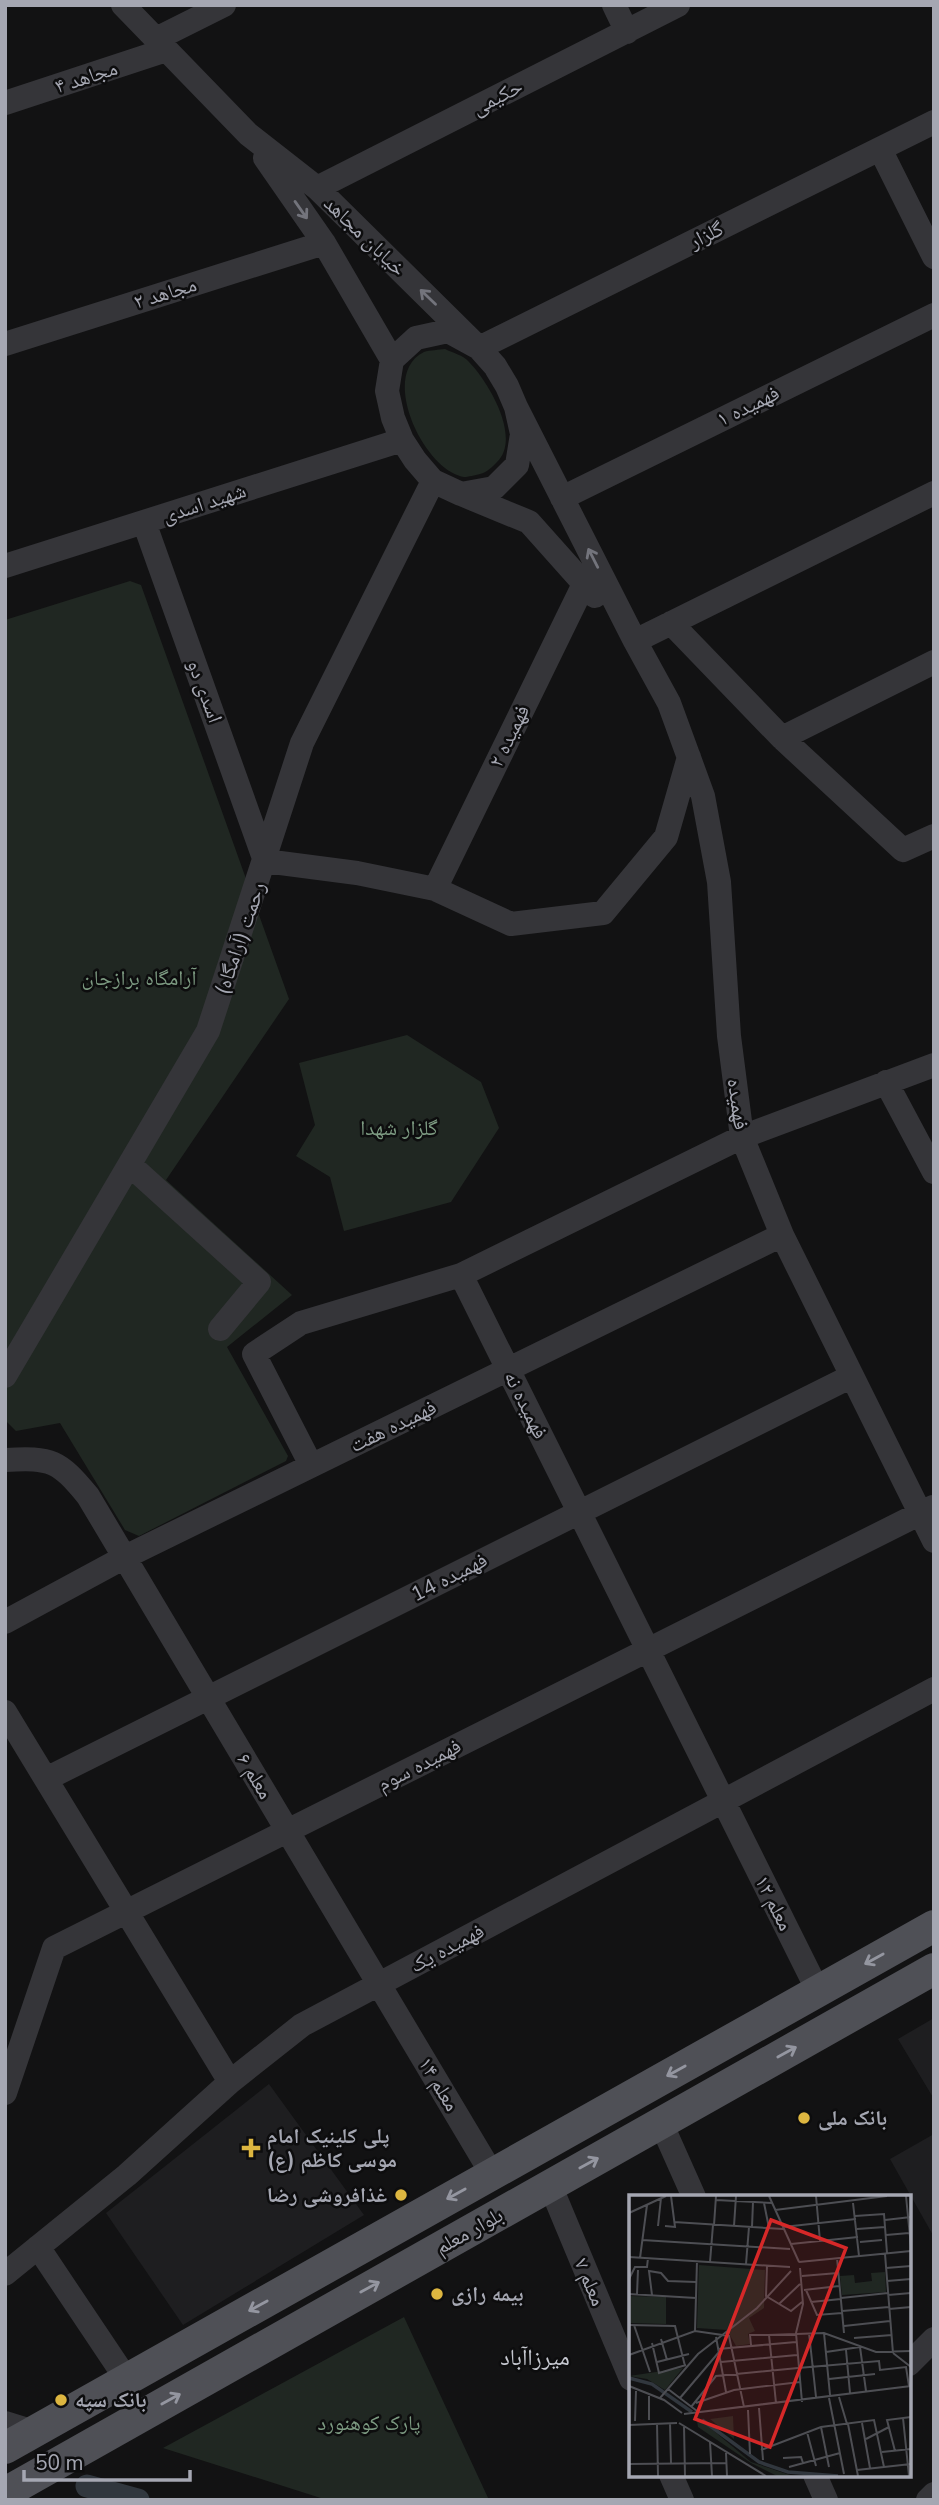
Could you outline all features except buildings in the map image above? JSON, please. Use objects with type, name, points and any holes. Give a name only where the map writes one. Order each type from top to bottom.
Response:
[{"type":"main road","name":"بلوار معلم","points":[[5,2448],[20,2428],[127,2380],[934,1926]]},
{"type":"main road","name":"بلوار معلم","points":[[8,2494],[934,1969]]},
{"type":"street","name":"خیابان مجاهد","points":[[123,5],[248,134],[317,188],[478,347]]},
{"type":"street","name":"مجاهد ۴","points":[[7,98],[161,45],[224,5]]},
{"type":"street","points":[[614,5],[627,32]]},
{"type":"street","name":"حکیمی","points":[[317,188],[678,5]]},
{"type":"street","name":"گلزار","points":[[478,347],[934,122]]},
{"type":"street","name":"خیابان مجاهد","points":[[248,134],[324,243],[392,360]]},
{"type":"street","points":[[880,149],[934,257]]},
{"type":"street","name":"مجاهد ۲","points":[[5,344],[324,243]]},
{"type":"street","name":"فهمیده ۱","points":[[562,498],[934,315]]},
{"type":"street","points":[[448,331],[478,347],[495,366],[635,641],[529,522],[433,481],[415,460],[402,440],[393,418],[387,391],[392,360],[416,338],[448,331]]},
{"type":"street","points":[[461,494],[494,488],[517,465],[523,434],[516,407]]},
{"type":"street","name":"شهید اسدی","points":[[5,566],[402,440]]},
{"type":"street","name":"رحمت (آرامگاه)","points":[[5,1376],[208,1031],[302,743],[433,481]]},
{"type":"street","points":[[635,641],[934,493]]},
{"type":"street","name":"اسدی دو","points":[[144,522],[265,861]]},
{"type":"street","name":"فهمیده ۲","points":[[435,889],[584,584]]},
{"type":"street","points":[[671,623],[782,738],[903,850],[934,836]]},
{"type":"street","name":"فهمیده","points":[[635,641],[669,702],[703,796],[719,882],[729,1036],[742,1137],[782,1235],[852,1376],[927,1510],[934,1541]]},
{"type":"street","points":[[782,738],[934,662]]},
{"type":"street","points":[[265,861],[357,873],[435,889],[511,924],[603,913],[666,837],[689,757]]},
{"type":"street","points":[[312,1465],[254,1354],[301,1323],[461,1275],[742,1137],[934,1065]]},
{"type":"street","points":[[886,1082],[934,1172]]},
{"type":"street","points":[[130,1165],[259,1282],[220,1328]]},
{"type":"street","name":"فهمیده هفت","points":[[5,1622],[125,1557],[782,1235]]},
{"type":"street","name":"فهمیده نه","points":[[461,1275],[727,1808]]},
{"type":"street","name":"فهمیده 14","points":[[46,1779],[852,1376]]},
{"type":"street","name":"معلم ۶","points":[[5,1460],[26,1459],[55,1463],[71,1475],[88,1496],[382,1989]]},
{"type":"street","name":"فهمیده سوم","points":[[5,2093],[54,1948],[927,1510]]},
{"type":"street","name":"فهمیده یک","points":[[5,2274],[127,2175],[230,2082],[302,2025],[382,1989],[727,1808],[934,1689]]},
{"type":"street","points":[[5,1712],[230,2082]]},
{"type":"street","name":"معلم ۱۲","points":[[727,1808],[818,1991]]},
{"type":"street","name":"معلم ۱۴","points":[[382,1989],[492,2174]]},
{"type":"street","points":[[661,2123],[693,2195]]},
{"type":"street","name":"معلم ۷","points":[[550,2185],[629,2374]]},
{"type":"street","points":[[38,2247],[127,2380]]},
{"type":"street","points":[[911,2362],[934,2339]]},
{"type":"street","points":[[672,2477],[681,2500]]},
{"type":"street","points":[[817,2477],[826,2500]]},
{"type":"street","points":[[928,2500],[934,2494]]},
{"type":"shaded area","points":[[934,2018],[934,2099],[898,2039]]},
{"type":"shaded area","name":"پلی کلینیک امام موسی کاظم (ع)","points":[[269,2084],[364,2215],[183,2325],[106,2213]]},
{"type":"shaded area","points":[[934,2134],[934,2237],[911,2195],[890,2159]]},
{"type":"green space","points":[[445,349],[469,362],[485,382],[500,410],[506,439],[504,452],[493,466],[480,474],[464,477],[449,471],[434,458],[422,441],[406,400],[405,380],[411,363],[424,352]]},
{"type":"green space","name":"آرامگاه برازجان","points":[[130,581],[141,585],[289,999],[166,1180],[292,1295],[227,1347],[288,1456],[286,1461],[139,1536],[125,1530],[60,1423],[16,1431],[5,1420],[5,620]]},
{"type":"green space","name":"گلزار شهدا","points":[[407,1035],[481,1082],[499,1128],[451,1202],[344,1231],[330,1177],[296,1156],[315,1125],[299,1063]]},
{"type":"green space","name":"پارک کوهنورد","points":[[404,2317],[489,2500],[327,2500],[163,2448]]},
{"type":"waterway","points":[[87,2486],[138,2500]]},
{"type":"place","name":"بانک ملی","points":[[804,2118]]},
{"type":"place","name":"پلی کلینیک امام موسی کاظم (ع)","points":[[251,2148]]},
{"type":"place","name":"غذافروشی رضا","points":[[401,2195]]},
{"type":"place","name":"بیمه رازی","points":[[437,2294]]},
{"type":"place","name":"بانک سپه","points":[[61,2400]]},
{"type":"district","name":"میرزاآباد","points":[[535,2357]]}]
